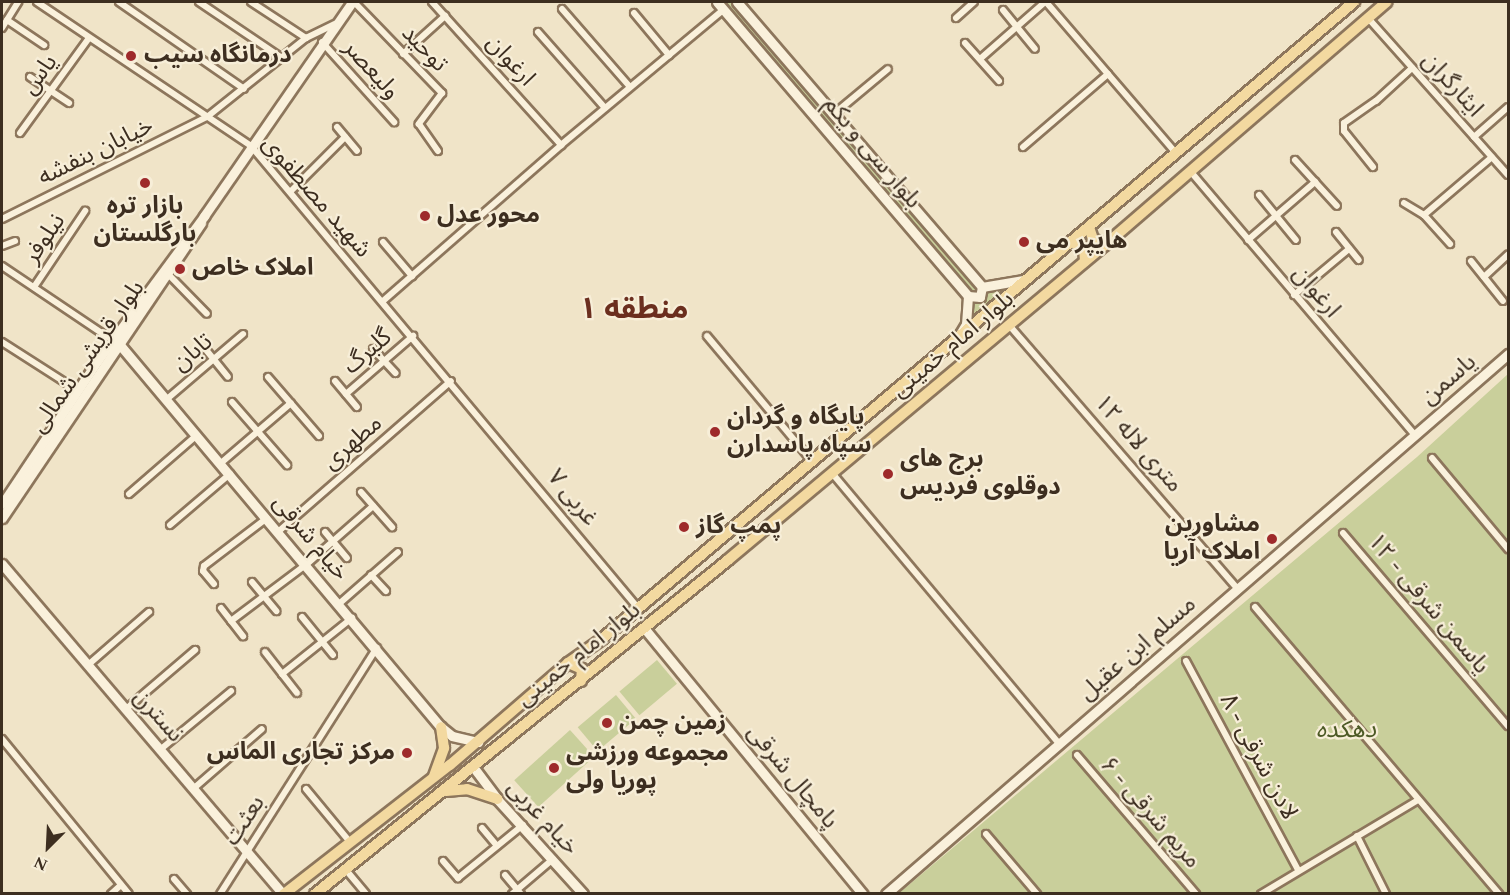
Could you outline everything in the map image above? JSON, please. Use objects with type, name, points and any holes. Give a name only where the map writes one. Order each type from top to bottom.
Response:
[{"type":"main road","name":"بلوار امام خمینی","points":[[284,894],[478,742],[568,663],[638,608],[1354,2]]},
{"type":"main road","name":"بلوار امام خمینی","points":[[315,894],[645,629],[1105,245],[1387,2]]},
{"type":"main road","points":[[1089,227],[1093,239],[1105,245]]},
{"type":"main road","points":[[1072,242],[1084,249],[1085,261]]},
{"type":"main road","points":[[568,663],[582,669],[581,681]]},
{"type":"main road","points":[[433,778],[444,748],[441,727]]},
{"type":"main road","points":[[446,791],[467,789],[497,799]]},
{"type":"main road","points":[[365,829],[363,842],[379,843]]},
{"type":"street","points":[[2,28],[18,2]]},
{"type":"street","name":"شهید مصطفوی","points":[[37,2],[251,146],[477,412]]},
{"type":"street","points":[[119,2],[244,89]]},
{"type":"street","points":[[199,2],[282,58]]},
{"type":"street","points":[[252,2],[306,38]]},
{"type":"street","name":"بلوار قریشی شمالی","points":[[5,503],[322,42],[353,2]]},
{"type":"street","name":"توحید","points":[[353,2],[443,95],[419,123],[438,151]]},
{"type":"street","name":"ارغوان","points":[[432,2],[561,145]]},
{"type":"street","name":"بلوار سی و یکم","points":[[717,2],[968,296]]},
{"type":"street","name":"بلوار سی و یکم","points":[[737,2],[982,287]]},
{"type":"street","points":[[956,18],[974,2]]},
{"type":"street","points":[[980,59],[1046,2],[1176,153]]},
{"type":"street","points":[[562,9],[630,87]]},
{"type":"street","points":[[383,301],[561,145],[724,9]]},
{"type":"street","points":[[1003,10],[1035,49]]},
{"type":"street","points":[[634,13],[669,55]]},
{"type":"street","points":[[404,54],[445,15]]},
{"type":"street","name":"ایثارگران","points":[[1368,18],[1509,175]]},
{"type":"street","points":[[7,20],[44,45]]},
{"type":"street","name":"خیابان بنفشه","points":[[2,219],[207,117],[306,38],[335,24]]},
{"type":"street","points":[[538,32],[605,108]]},
{"type":"street","name":"یاس","points":[[20,133],[89,38]]},
{"type":"street","name":"ولیعصر","points":[[322,42],[394,122]]},
{"type":"street","points":[[965,43],[999,81]]},
{"type":"street","points":[[1373,167],[1344,131],[1344,123],[1376,101],[1412,68]]},
{"type":"street","points":[[834,114],[888,69]]},
{"type":"street","points":[[1023,147],[1108,74]]},
{"type":"street","points":[[30,77],[69,103]]},
{"type":"street","points":[[1474,136],[1509,107]]},
{"type":"street","points":[[337,127],[357,151]]},
{"type":"street","points":[[290,192],[345,137]]},
{"type":"street","points":[[1424,215],[1492,157]]},
{"type":"street","points":[[1295,159],[1337,206]]},
{"type":"street","name":"ارغوان","points":[[1191,172],[1415,435]]},
{"type":"street","points":[[1248,240],[1315,182]]},
{"type":"street","points":[[1259,195],[1296,240]]},
{"type":"street","points":[[1404,203],[1424,215],[1450,244]]},
{"type":"street","name":"نیلوفر","points":[[34,287],[85,212]]},
{"type":"street","name":"بلوار قریشی شمالی","points":[[2,518],[5,503],[77,390],[169,275],[204,216]]},
{"type":"street","points":[[1336,232],[1359,260]]},
{"type":"street","points":[[2,246],[15,241]]},
{"type":"street","points":[[383,242],[412,276]]},
{"type":"street","points":[[1294,295],[1349,249]]},
{"type":"street","points":[[1484,277],[1509,255]]},
{"type":"street","points":[[1471,261],[1503,302]]},
{"type":"street","points":[[2,266],[116,343]]},
{"type":"street","points":[[169,275],[207,314]]},
{"type":"street","points":[[957,338],[966,324],[968,296],[980,297],[982,287],[1001,286],[1031,277]]},
{"type":"street","name":"۱۲ متری لاله","points":[[1009,325],[1238,589]]},
{"type":"street","name":"تابان","points":[[167,399],[243,334]]},
{"type":"street","name":"گلبرگ","points":[[346,394],[413,336]]},
{"type":"street","points":[[707,336],[812,461]]},
{"type":"street","points":[[2,342],[77,390]]},
{"type":"street","name":"خیام شرقی","points":[[116,343],[167,399],[307,564],[441,727],[452,736],[478,742]]},
{"type":"street","points":[[373,349],[395,373]]},
{"type":"street","points":[[207,351],[228,377]]},
{"type":"street","name":"یاسمن","points":[[1415,435],[1509,354]]},
{"type":"street","points":[[268,377],[319,436]]},
{"type":"street","points":[[335,381],[357,407]]},
{"type":"street","name":"مطهری","points":[[279,531],[451,381]]},
{"type":"street","points":[[232,402],[287,465]]},
{"type":"street","points":[[221,463],[291,403]]},
{"type":"street","name":"۷ غربی","points":[[477,412],[638,608]]},
{"type":"street","points":[[129,494],[197,435]]},
{"type":"street","name":"مسلم ابن عقیل","points":[[886,894],[1415,435]]},
{"type":"street","points":[[1432,458],[1509,549]]},
{"type":"street","points":[[832,473],[1059,744]]},
{"type":"street","points":[[170,525],[230,474]]},
{"type":"street","points":[[362,492],[392,527]]},
{"type":"street","points":[[231,621],[307,564],[373,506]]},
{"type":"street","points":[[214,584],[203,571],[204,567],[267,518]]},
{"type":"street","points":[[325,532],[347,558]]},
{"type":"street","name":"یاسمن شرقی - ۱۲","points":[[1343,533],[1509,726]]},
{"type":"street","points":[[340,603],[398,552]]},
{"type":"street","name":"نسترن","points":[[2,564],[284,894]]},
{"type":"street","points":[[371,575],[386,591]]},
{"type":"street","points":[[252,582],[276,611]]},
{"type":"street","points":[[1255,607],[1499,894]]},
{"type":"street","points":[[221,608],[243,636]]},
{"type":"street","points":[[88,665],[149,612]]},
{"type":"street","points":[[302,617],[333,655]]},
{"type":"street","points":[[282,674],[352,618]]},
{"type":"street","name":"پامچال شرقی","points":[[645,629],[863,894]]},
{"type":"street","name":"بعثت","points":[[220,894],[378,648]]},
{"type":"street","points":[[126,709],[195,651]]},
{"type":"street","points":[[266,652],[297,693]]},
{"type":"street","name":"لادن شرقی - ۸","points":[[1186,662],[1298,870]]},
{"type":"street","points":[[161,749],[231,691]]},
{"type":"street","points":[[193,789],[262,729]]},
{"type":"street","points":[[2,739],[129,894]]},
{"type":"street","name":"مریم شرقی - ۶","points":[[1077,755],[1196,894]]},
{"type":"street","name":"خیام غربی","points":[[474,768],[497,799],[523,824],[584,894]]},
{"type":"street","points":[[306,789],[350,842]]},
{"type":"street","points":[[1262,894],[1298,870],[1418,800]]},
{"type":"street","points":[[443,861],[458,878],[523,824]]},
{"type":"street","points":[[482,828],[497,846]]},
{"type":"street","points":[[986,834],[1037,894]]},
{"type":"street","points":[[1356,836],[1386,894]]},
{"type":"street","points":[[505,875],[517,892],[554,858]]},
{"type":"street","points":[[346,870],[366,894]]},
{"type":"street","points":[[174,879],[187,894]]},
{"type":"street","points":[[111,894],[122,885]]},
{"type":"green space","points":[[719,2],[735,2],[980,288],[979,295],[970,294]]},
{"type":"green space","points":[[1017,286],[968,326],[970,300],[985,290]]},
{"type":"green space","name":"دهکده","points":[[1508,374],[1508,893],[898,894],[1417,457]]},
{"type":"green space","name":"زمین چمن","points":[[657,660],[677,684],[639,715],[619,691]]},
{"type":"green space","name":"زمین چمن","points":[[616,695],[636,719],[598,751],[578,727]]},
{"type":"green space","name":"مجموعه ورزشی پوریا ولی","points":[[570,730],[594,757],[538,807],[514,780]]},
{"type":"place","name":"درمانگاه سیب","points":[[131,56]]},
{"type":"place","name":"بازار تره بارگلستان","points":[[145,183]]},
{"type":"place","name":"محور عدل","points":[[425,216]]},
{"type":"place","name":"هایپر می","points":[[1024,242]]},
{"type":"place","name":"املاک خاص","points":[[180,269]]},
{"type":"place","name":"پایگاه و گردان سپاه پاسدارن","points":[[715,432]]},
{"type":"place","name":"برج های دوقلوی فردیس","points":[[888,474]]},
{"type":"place","name":"پمپ گاز","points":[[684,527]]},
{"type":"place","name":"مشاورین املاک آریا","points":[[1272,539]]},
{"type":"place","name":"زمین چمن","points":[[607,723]]},
{"type":"place","name":"مرکز تجاری الماس","points":[[407,753]]},
{"type":"place","name":"مجموعه ورزشی پوریا ولی","points":[[554,768]]},
{"type":"district","name":"منطقه ۱","points":[[634,309]]}]
